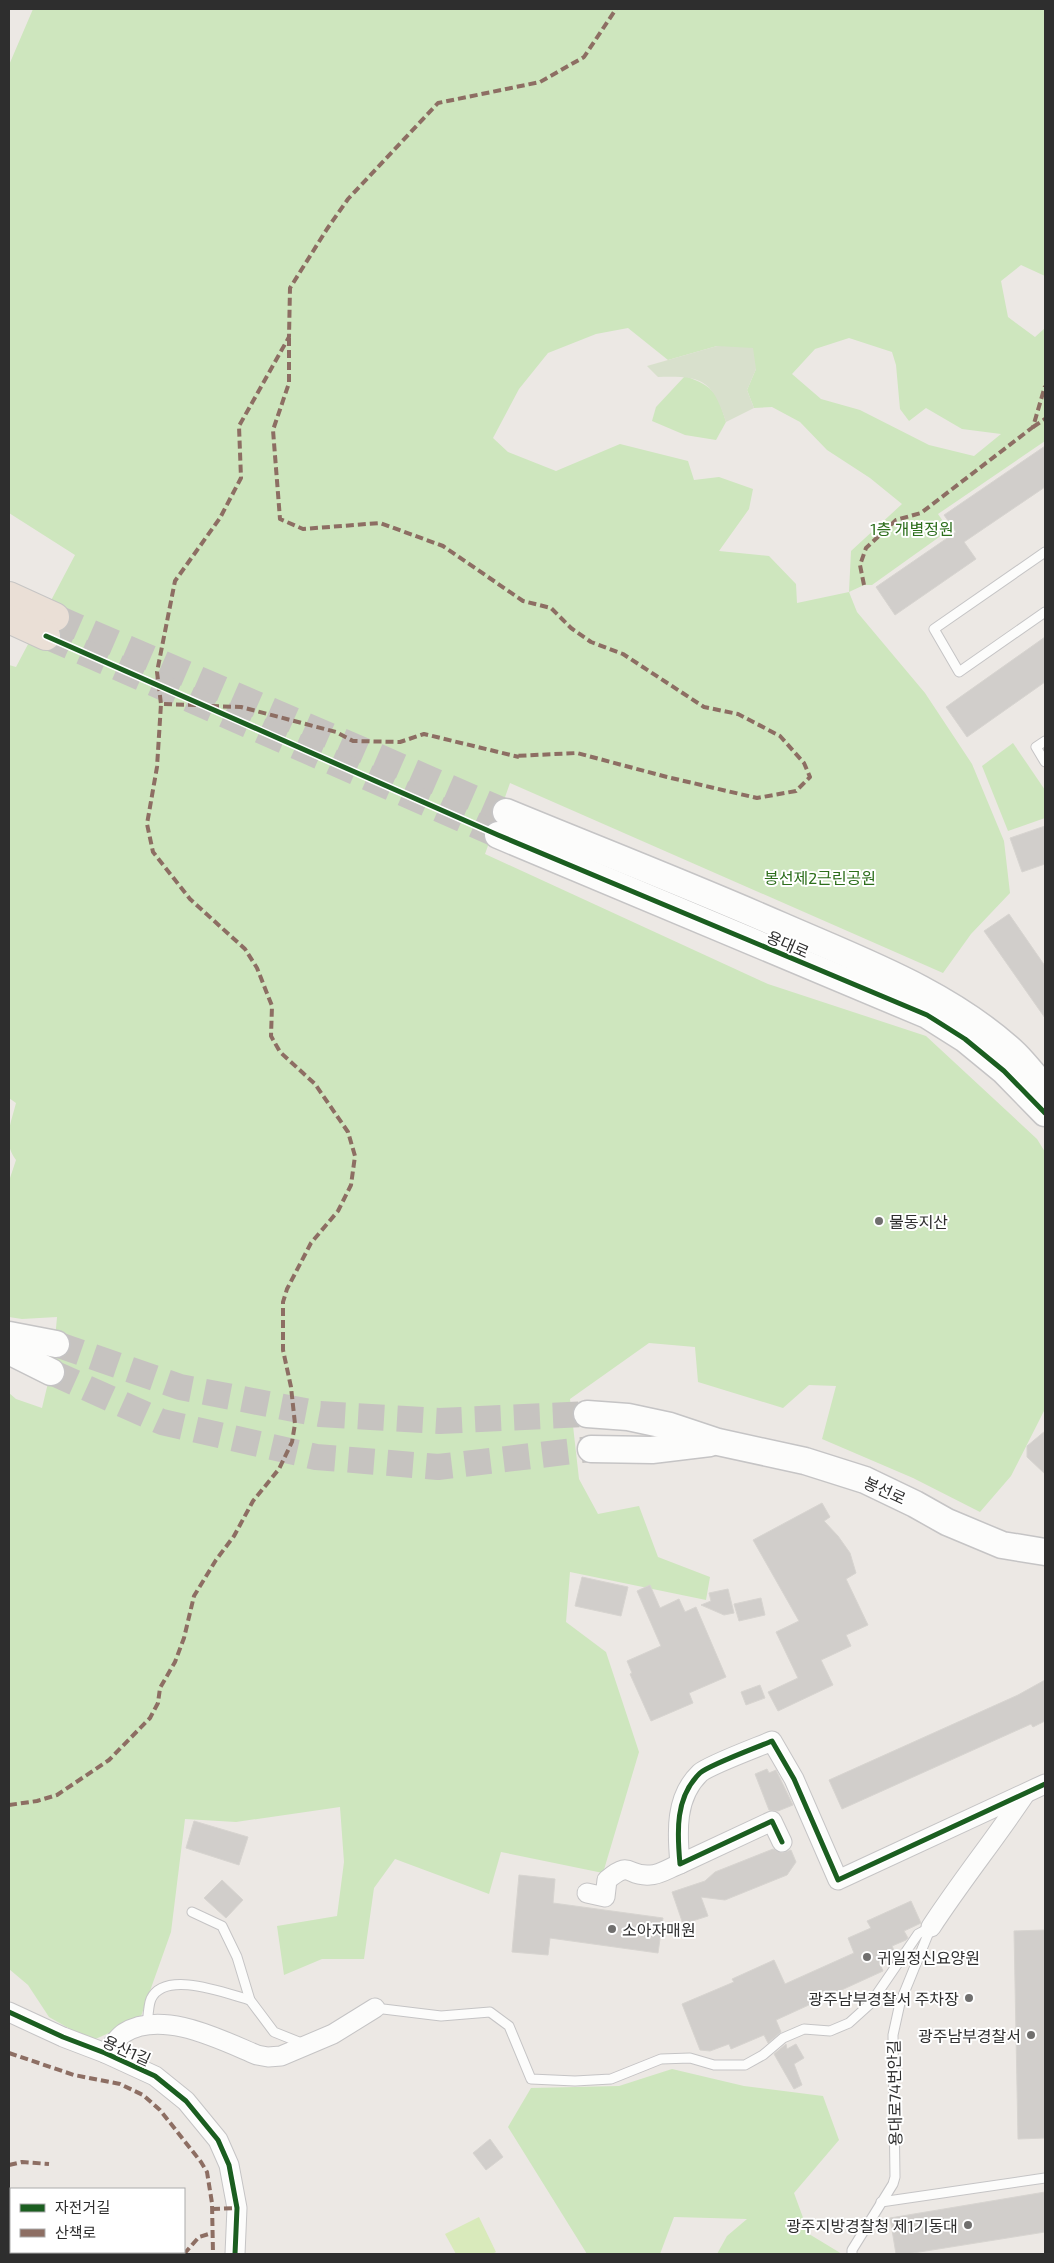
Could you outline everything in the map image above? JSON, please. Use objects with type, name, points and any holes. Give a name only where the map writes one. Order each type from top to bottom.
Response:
[{"type":"highway","points":[[9,596],[51,627],[9,619]]},
{"type":"street","name":"용대로","points":[[1045,1088],[1015,1055],[975,1022],[933,996],[877,968],[734,906],[502,824],[927,1015],[965,1039],[1004,1071],[1045,1113]]},
{"type":"street","points":[[9,1335],[56,1344]]},
{"type":"street","points":[[9,1350],[51,1372]]},
{"type":"street","points":[[587,1414],[628,1418],[670,1426],[718,1442]]},
{"type":"street","points":[[591,1449],[652,1450],[718,1442]]},
{"type":"street","name":"봉선로","points":[[718,1442],[805,1461],[864,1480],[915,1504],[947,1522],[1002,1545],[1045,1552]]},
{"type":"street","points":[[680,1864],[677,1834],[681,1801],[701,1772],[772,1741],[794,1780],[838,1880],[1045,1784]]},
{"type":"street","name":"용대로74번안길","points":[[931,1927],[950,1898],[988,1849],[1025,1794]]},
{"type":"street","points":[[588,1893],[605,1897],[606,1880],[619,1870],[627,1868],[652,1876],[772,1821],[782,1842]]},
{"type":"street","name":"용산1길","points":[[106,2053],[124,2034],[147,2026],[160,2024],[185,2026],[257,2055],[268,2057],[281,2056],[333,2034],[374,2008]]},
{"type":"street","name":"용산1길","points":[[9,2012],[63,2037],[106,2053],[154,2076],[186,2102],[218,2140],[229,2165],[237,2208],[234,2254]]},
{"type":"lane","points":[[1045,552],[934,628],[959,672],[1045,612]]},
{"type":"lane","points":[[1045,741],[1036,747],[1045,762]]},
{"type":"lane","points":[[192,1912],[222,1926],[237,1957],[250,2000],[274,2032],[306,2045]]},
{"type":"lane","name":"용대로74번안길","points":[[374,2008],[441,2016],[490,2012],[508,2026],[532,2079],[575,2081],[611,2079],[661,2059],[690,2058],[714,2065],[745,2065],[763,2055],[782,2038],[804,2029],[830,2031],[849,2023],[870,2004],[918,1934],[931,1927]]},
{"type":"lane","name":"용대로74번안길","points":[[852,2254],[852,2250],[893,2184],[896,2171],[893,2065],[895,2021],[911,1973],[931,1927]]},
{"type":"lane","points":[[147,2026],[151,1999],[164,1986],[194,1984],[250,2000]]},
{"type":"lane","points":[[881,2202],[1045,2178]]},
{"type":"green space","points":[[33,9],[1045,9],[1045,276],[1021,265],[1001,281],[1008,317],[1035,337],[1045,328],[1045,441],[938,514],[949,530],[872,585],[864,585],[849,592],[857,612],[925,693],[972,764],[1004,841],[1010,893],[971,934],[943,973],[510,783],[485,854],[768,984],[926,1036],[1037,1139],[1045,1152],[1045,1409],[1011,1476],[980,1512],[913,1478],[822,1439],[836,1386],[809,1385],[783,1408],[698,1382],[695,1347],[649,1343],[570,1399],[579,1479],[598,1514],[639,1506],[658,1557],[710,1577],[706,1600],[570,1572],[566,1622],[606,1652],[639,1752],[603,1873],[501,1852],[489,1894],[395,1859],[374,1888],[364,1959],[322,1959],[284,1975],[277,1926],[337,1916],[344,1862],[340,1807],[236,1822],[185,1819],[171,1932],[140,2019],[91,2041],[49,2017],[28,1985],[9,1969],[9,1393],[16,1399],[42,1408],[53,1362],[57,1317],[22,1319],[9,1317],[9,1181],[16,1160],[9,1146],[9,1132],[16,1103],[9,1098],[9,665],[16,667],[75,555],[9,513],[9,65]],"holes":[[[628,328],[668,360],[717,346],[756,369],[747,390],[754,408],[772,407],[800,422],[827,450],[870,478],[902,504],[851,551],[849,592],[797,603],[796,584],[769,556],[719,551],[749,509],[753,489],[719,477],[694,480],[688,461],[620,444],[556,471],[508,452],[493,438],[519,389],[548,353],[596,334]],[[849,338],[892,352],[896,365],[900,409],[909,421],[926,408],[962,429],[1001,434],[974,456],[929,445],[860,410],[821,399],[792,374],[815,349]]]},
{"type":"green space","points":[[717,346],[753,348],[756,369],[747,390],[754,408],[726,422],[716,397],[703,383],[695,379],[658,377],[647,366]]},
{"type":"green space","points":[[685,376],[709,388],[720,404],[726,422],[716,440],[685,435],[652,421],[656,407]]},
{"type":"green space","points":[[1013,743],[1045,790],[1045,818],[1008,831],[982,766]]},
{"type":"green space","points":[[672,2069],[744,2086],[823,2096],[839,2140],[794,2193],[809,2234],[842,2254],[717,2254],[727,2236],[747,2219],[674,2217],[660,2254],[587,2254],[508,2127],[531,2088],[619,2086]]},
{"type":"green space","points":[[479,2217],[496,2252],[492,2254],[456,2254],[445,2234]]},
{"type":"building","points":[[1045,446],[1045,487],[964,542],[976,559],[895,615],[876,587],[956,532],[944,515]]},
{"type":"building","points":[[1045,637],[1045,682],[967,737],[946,707]]},
{"type":"building","points":[[1045,826],[1045,864],[1022,872],[1010,838]]},
{"type":"building","points":[[1009,914],[1045,966],[1045,1018],[984,931]]},
{"type":"building","points":[[1045,1431],[1045,1474],[1027,1457],[1027,1446]]},
{"type":"building","points":[[822,1503],[830,1517],[824,1521],[850,1553],[856,1573],[846,1579],[868,1625],[846,1635],[851,1646],[821,1660],[833,1685],[778,1711],[768,1692],[798,1678],[776,1632],[799,1621],[753,1540]]},
{"type":"building","points":[[582,1577],[628,1587],[621,1616],[575,1606]]},
{"type":"building","points":[[650,1585],[660,1608],[679,1599],[685,1612],[696,1607],[726,1677],[689,1693],[693,1703],[651,1721],[630,1674],[632,1673],[627,1661],[661,1646],[637,1591]]},
{"type":"building","points":[[728,1589],[734,1613],[724,1615],[701,1605],[711,1601],[709,1593]]},
{"type":"building","points":[[761,1598],[765,1615],[739,1621],[734,1604]]},
{"type":"building","points":[[1045,1680],[1045,1721],[1033,1727],[1031,1724],[842,1809],[829,1780],[1018,1695]]},
{"type":"building","points":[[760,1685],[765,1698],[746,1705],[741,1692]]},
{"type":"building","points":[[767,1769],[769,1773],[776,1770],[793,1805],[778,1811],[769,1810],[755,1774]]},
{"type":"building","points":[[194,1821],[248,1837],[239,1865],[186,1848]]},
{"type":"building","points":[[773,1849],[782,1853],[791,1850],[796,1862],[787,1875],[725,1900],[701,1897],[708,1916],[683,1924],[672,1892],[705,1881],[715,1872]]},
{"type":"building","points":[[519,1875],[555,1879],[553,1903],[663,1918],[658,1953],[550,1938],[548,1955],[512,1952]]},
{"type":"building","points":[[222,1880],[243,1900],[226,1918],[204,1898]]},
{"type":"building","name":"귀일정신요양원","points":[[911,1901],[921,1923],[904,1931],[908,1938],[892,1946],[896,1955],[879,1962],[883,1971],[776,2020],[781,2032],[768,2043],[764,2035],[731,2049],[729,2044],[710,2051],[700,2050],[682,2004],[734,1982],[732,1979],[774,1960],[785,1984],[854,1953],[848,1938],[871,1928],[867,1921]]},
{"type":"building","name":"광주남부경찰서","points":[[1045,1930],[1045,2138],[1018,2139],[1014,1931]]},
{"type":"building","points":[[786,2044],[787,2049],[796,2044],[804,2058],[794,2064],[802,2085],[794,2089],[774,2054]]},
{"type":"building","points":[[490,2139],[503,2157],[486,2170],[473,2153]]},
{"type":"building","name":"광주지방경찰청 제1기동대","points":[[1045,2192],[1045,2232],[907,2254],[896,2254],[890,2218]]},
{"type":"tunnel","points":[[55,617],[506,812]]},
{"type":"tunnel","points":[[46,636],[498,835]]},
{"type":"tunnel","points":[[56,1344],[180,1387],[320,1414],[439,1421],[587,1414]]},
{"type":"tunnel","points":[[51,1372],[162,1422],[316,1457],[438,1467],[591,1449]]},
{"type":"marked path","points":[[196,705],[161,704],[157,672],[175,581],[220,518],[241,478],[239,426],[289,337],[290,288],[348,199],[438,103],[540,82],[584,57],[616,9]]},
{"type":"marked path","points":[[289,338],[289,383],[273,430],[280,519],[303,529],[380,523],[443,546],[523,601],[551,608],[571,628],[591,642],[623,654],[704,707],[738,714],[780,736],[804,763],[810,777],[796,791],[757,798],[577,753],[514,756]]},
{"type":"marked path","points":[[864,585],[860,565],[866,548],[896,520],[921,513],[1033,427],[1045,386]]},
{"type":"marked path","points":[[1033,427],[1045,419]]},
{"type":"marked path","points":[[9,1805],[37,1801],[57,1795],[109,1760],[150,1718],[158,1703],[160,1688],[175,1662],[184,1638],[194,1596],[216,1560],[234,1536],[253,1501],[279,1469],[292,1442],[295,1424],[291,1387],[283,1350],[283,1302],[287,1289],[311,1243],[338,1211],[351,1185],[355,1156],[348,1132],[315,1084],[280,1052],[271,1036],[272,1006],[257,968],[245,949],[190,899],[153,852],[147,824],[157,767],[161,704]]},
{"type":"marked path","points":[[211,706],[241,707],[336,732],[353,741],[400,742],[424,734],[519,757]]},
{"type":"marked path","points":[[9,2053],[74,2075],[120,2084],[143,2095],[160,2110],[207,2172],[212,2203],[213,2254]]},
{"type":"marked path","points":[[9,2165],[22,2162],[49,2164]]},
{"type":"marked path","points":[[212,2209],[237,2208]]},
{"type":"marked path","points":[[185,2253],[199,2237],[212,2233]]},
{"type":"cycle path","points":[[46,636],[498,835],[927,1015],[965,1039],[1004,1071],[1045,1113]]},
{"type":"cycle path","points":[[782,1842],[772,1821],[680,1864],[678,1827],[682,1804],[692,1782],[705,1770],[772,1741],[794,1779],[838,1880],[1045,1784]]},
{"type":"cycle path","points":[[9,2012],[155,2076],[186,2101],[218,2140],[229,2165],[237,2208],[235,2254]]},
{"type":"place","name":"물동지산","points":[[879,1221]]},
{"type":"place","name":"소아자매원","points":[[612,1929]]},
{"type":"place","name":"귀일정신요양원","points":[[867,1957]]},
{"type":"place","name":"광주남부경찰서 주차장","points":[[969,1998]]},
{"type":"place","name":"광주남부경찰서","points":[[1031,2035]]},
{"type":"place","name":"광주지방경찰청 제1기동대","points":[[968,2225]]},
{"type":"park label","name":"1층 개별정원","points":[[912,528]]},
{"type":"park label","name":"봉선제2근린공원","points":[[820,877]]}]
